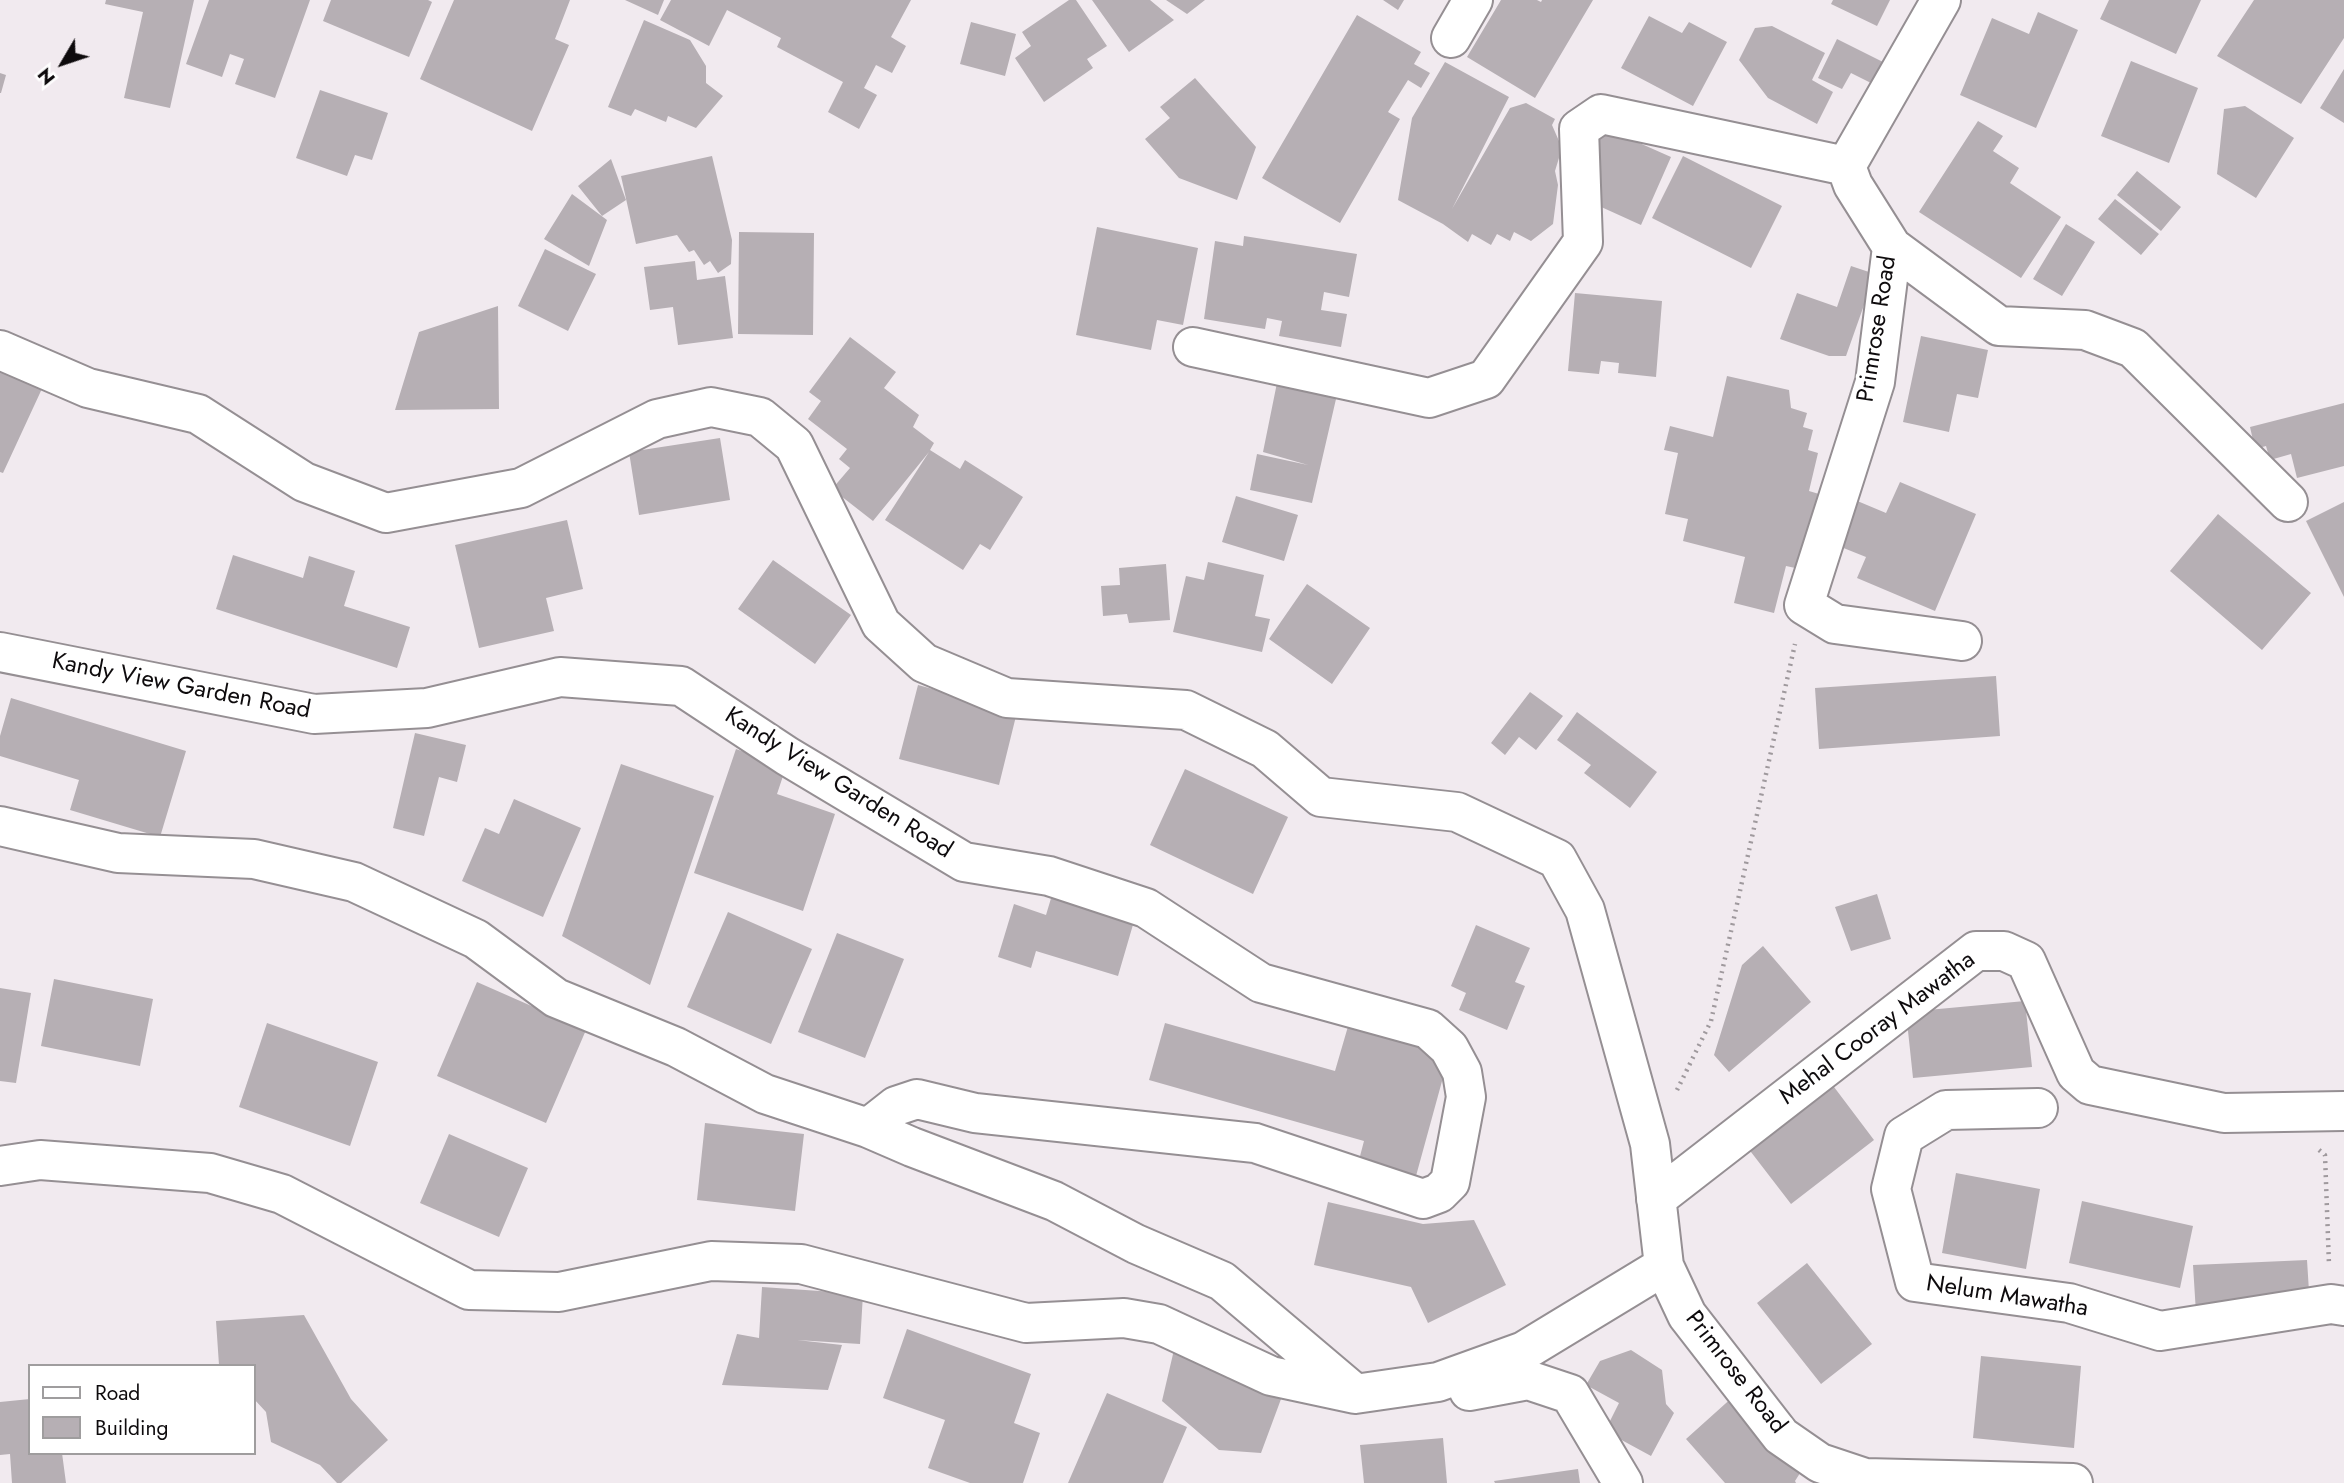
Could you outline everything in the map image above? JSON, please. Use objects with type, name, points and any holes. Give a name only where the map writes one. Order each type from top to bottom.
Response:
[{"type":"street","points":[[1451,38],[1473,0]]},
{"type":"street","points":[[1193,347],[1429,398],[1486,379],[1583,242],[1579,128],[1601,114],[1846,166],[1941,0]]},
{"type":"street","name":"Primrose Road","points":[[1804,606],[1875,382],[1892,247],[1853,185],[1846,166]]},
{"type":"street","points":[[1892,247],[1999,326],[2085,330],[2133,348],[2288,502]]},
{"type":"street","name":"Primrose Road","points":[[0,350],[88,388],[198,414],[304,482],[386,513],[521,488],[657,419],[711,407],[760,417],[794,446],[881,624],[924,663],[1007,698],[1186,710],[1265,749],[1321,797],[1457,812],[1557,859],[1586,910],[1650,1144],[1664,1266],[1687,1315],[1781,1436],[1821,1463],[1865,1478],[2073,1483]]},
{"type":"street","points":[[1804,606],[1835,624],[1962,641]]},
{"type":"street","name":"Kandy View Garden Road","points":[[0,652],[314,714],[427,708],[560,677],[681,686],[787,756],[964,862],[1049,876],[1146,908],[1261,983],[1428,1028],[1449,1048],[1462,1072],[1466,1097],[1450,1182],[1438,1193],[1423,1199],[1255,1143],[975,1112],[917,1099],[896,1106],[868,1128]]},
{"type":"street","points":[[0,826],[118,853],[254,859],[354,882],[475,939],[556,998],[676,1047],[765,1094],[868,1128],[1054,1201],[1136,1244],[1222,1281],[1355,1394],[1381,1408],[1528,1380],[1570,1394],[1623,1483]]},
{"type":"street","name":"Mehal Cooray Mawatha","points":[[1656,1199],[1976,951],[2004,951],[2026,961],[2076,1073],[2090,1085],[2224,1113],[2344,1111]]},
{"type":"street","name":"Nelum Mawatha","points":[[2038,1108],[1946,1110],[1904,1136],[1891,1189],[1915,1282],[2068,1303],[2160,1331],[2337,1305]]},
{"type":"street","points":[[0,1166],[40,1160],[210,1173],[282,1194],[469,1290],[559,1292],[711,1261],[801,1264],[1026,1323],[1124,1318],[1159,1324],[1271,1376],[1355,1394],[1438,1382],[1524,1352],[1664,1266]]},
{"type":"path","points":[[1650,1144],[1711,1021],[1746,855],[1804,606]]},
{"type":"path","points":[[2317,1147],[2325,1155],[2337,1305]]},
{"type":"building","points":[[106,0],[194,0],[170,108],[124,98],[143,12],[105,4]]},
{"type":"building","points":[[209,0],[310,0],[275,98],[235,84],[244,59],[230,54],[222,77],[186,64]]},
{"type":"building","points":[[331,0],[432,2],[409,57],[323,21]]},
{"type":"building","points":[[454,0],[570,0],[555,39],[569,45],[532,131],[420,79]]},
{"type":"building","points":[[625,0],[664,0],[658,15]]},
{"type":"building","points":[[671,0],[911,0],[891,37],[906,46],[892,73],[876,65],[864,88],[877,95],[859,129],[828,112],[843,82],[777,47],[781,38],[727,10],[709,46],[660,20]]},
{"type":"building","points":[[1069,0],[1076,0],[1107,46],[1087,59],[1093,68],[1044,102],[1015,58],[1031,46],[1022,32]]},
{"type":"building","points":[[1092,0],[1150,0],[1174,20],[1129,52]]},
{"type":"building","points":[[1166,0],[1205,0],[1187,14]]},
{"type":"building","points":[[1383,0],[1404,0],[1398,10]]},
{"type":"building","points":[[1501,0],[1593,0],[1535,98],[1467,57]]},
{"type":"building","points":[[1833,0],[1890,0],[1877,26],[1831,4]]},
{"type":"building","points":[[2109,0],[2201,0],[2176,54],[2100,19]]},
{"type":"building","points":[[2254,0],[2344,0],[2344,38],[2301,104],[2217,56]]},
{"type":"building","points":[[2038,12],[2078,30],[2036,128],[1960,95],[1992,18],[2029,34]]},
{"type":"building","points":[[1357,15],[1421,52],[1414,64],[1430,73],[1421,88],[1408,80],[1388,112],[1400,119],[1340,223],[1262,178]]},
{"type":"building","points":[[1649,16],[1682,33],[1689,22],[1727,42],[1693,106],[1621,68]]},
{"type":"building","points":[[644,20],[690,40],[706,66],[706,83],[723,96],[696,128],[668,116],[666,122],[635,109],[631,116],[608,107]]},
{"type":"building","points":[[971,22],[1016,34],[1005,76],[960,64]]},
{"type":"building","points":[[1772,26],[1825,53],[1812,80],[1833,92],[1817,124],[1768,98],[1739,60],[1755,28]]},
{"type":"building","points":[[1837,39],[1883,62],[1873,84],[1851,73],[1842,89],[1818,78]]},
{"type":"building","points":[[2131,61],[2198,88],[2169,163],[2101,136]]},
{"type":"building","points":[[1445,62],[1509,97],[1452,209],[1510,108],[1526,103],[1555,119],[1552,125],[1562,148],[1555,171],[1558,185],[1553,224],[1531,241],[1514,232],[1510,241],[1497,234],[1491,245],[1472,234],[1468,242],[1443,224],[1398,200],[1412,118]]},
{"type":"building","points":[[2344,69],[2344,123],[2320,108]]},
{"type":"building","points":[[0,73],[6,75],[1,93],[0,93]]},
{"type":"building","points":[[1195,78],[1256,147],[1237,200],[1179,178],[1145,139],[1170,118],[1160,107]]},
{"type":"building","points":[[320,90],[388,113],[372,160],[355,155],[347,176],[296,158]]},
{"type":"building","points":[[2245,106],[2294,138],[2256,198],[2217,174],[2224,109]]},
{"type":"building","points":[[1978,121],[2003,136],[1993,151],[2019,168],[2010,183],[2061,217],[2021,278],[1919,212]]},
{"type":"building","points":[[1601,126],[1671,157],[1641,225],[1588,201],[1600,170],[1585,163]]},
{"type":"building","points":[[712,156],[732,240],[731,264],[718,273],[710,261],[704,265],[694,250],[689,252],[677,235],[636,244],[621,176]]},
{"type":"building","points":[[1683,156],[1782,206],[1751,268],[1652,218]]},
{"type":"building","points":[[611,159],[626,200],[602,216],[578,186]]},
{"type":"building","points":[[2137,171],[2181,207],[2161,231],[2117,195]]},
{"type":"building","points":[[572,194],[607,220],[589,266],[544,239]]},
{"type":"building","points":[[2115,199],[2159,234],[2141,255],[2098,219]]},
{"type":"building","points":[[2066,224],[2095,242],[2062,296],[2033,279]]},
{"type":"building","points":[[1097,227],[1198,248],[1183,325],[1157,320],[1151,350],[1076,335]]},
{"type":"building","points":[[739,232],[814,233],[813,335],[738,334]]},
{"type":"building","points":[[1244,236],[1357,254],[1349,297],[1324,292],[1321,310],[1347,314],[1341,347],[1279,336],[1282,321],[1267,318],[1265,329],[1204,319],[1215,241],[1243,246]]},
{"type":"building","points":[[545,249],[596,274],[568,331],[518,306]]},
{"type":"building","points":[[695,261],[697,280],[725,276],[733,338],[678,345],[673,307],[650,310],[644,267]]},
{"type":"building","points":[[1851,266],[1875,274],[1846,356],[1829,356],[1780,339],[1797,293],[1837,307]]},
{"type":"building","points":[[1575,293],[1662,301],[1656,377],[1618,373],[1619,363],[1601,361],[1599,374],[1568,371]]},
{"type":"building","points":[[498,306],[499,409],[395,410],[419,332]]},
{"type":"building","points":[[1921,336],[1988,350],[1978,398],[1957,394],[1949,432],[1903,422]]},
{"type":"building","points":[[850,337],[896,372],[884,388],[919,415],[913,427],[934,443],[930,450],[960,469],[965,460],[1023,497],[990,550],[980,544],[963,570],[885,520],[929,452],[873,521],[832,489],[850,468],[839,459],[847,449],[808,419],[821,401],[809,392]]},
{"type":"building","points":[[0,359],[46,380],[3,473],[0,472]]},
{"type":"building","points":[[1279,373],[1339,386],[1312,503],[1250,490],[1257,454],[1308,465],[1263,452]]},
{"type":"building","points":[[1727,376],[1789,390],[1791,408],[1807,413],[1803,427],[1813,430],[1808,450],[1818,453],[1809,491],[1819,494],[1800,569],[1786,566],[1774,613],[1734,603],[1745,557],[1683,541],[1688,519],[1665,514],[1678,453],[1664,450],[1670,426],[1713,437]]},
{"type":"building","points":[[2344,403],[2344,466],[2297,478],[2291,454],[2270,460],[2266,446],[2255,449],[2250,427]]},
{"type":"building","points":[[720,438],[730,500],[639,515],[629,452]]},
{"type":"building","points":[[1900,482],[1976,514],[1935,611],[1857,578],[1866,557],[1836,545],[1855,500],[1886,513]]},
{"type":"building","points":[[1236,496],[1298,515],[1284,561],[1222,542]]},
{"type":"building","points":[[2344,502],[2344,597],[2306,521]]},
{"type":"building","points":[[2218,514],[2311,593],[2262,650],[2170,571]]},
{"type":"building","points":[[567,520],[583,589],[546,598],[554,631],[479,648],[455,545]]},
{"type":"building","points":[[233,555],[303,578],[309,556],[355,571],[344,606],[410,627],[397,668],[216,609]]},
{"type":"building","points":[[773,560],[851,615],[815,664],[738,609]]},
{"type":"building","points":[[1208,562],[1264,575],[1255,616],[1270,619],[1262,652],[1173,632],[1186,576],[1204,580]]},
{"type":"building","points":[[1166,564],[1170,620],[1129,623],[1127,614],[1103,616],[1101,586],[1120,585],[1119,568]]},
{"type":"building","points":[[1307,584],[1370,628],[1332,684],[1269,639]]},
{"type":"building","points":[[1996,676],[2000,736],[1819,749],[1815,688]]},
{"type":"building","points":[[918,685],[1017,712],[999,785],[899,759]]},
{"type":"building","points":[[1530,692],[1563,716],[1536,750],[1519,737],[1505,755],[1491,743]]},
{"type":"building","points":[[11,698],[186,751],[160,837],[70,810],[79,780],[0,756],[0,736]]},
{"type":"building","points":[[1577,712],[1657,772],[1630,808],[1584,773],[1591,765],[1557,740]]},
{"type":"building","points":[[415,733],[466,745],[457,782],[439,777],[424,836],[393,828]]},
{"type":"building","points":[[736,749],[786,767],[777,794],[835,814],[803,911],[694,873]]},
{"type":"building","points":[[621,764],[714,796],[650,985],[562,936]]},
{"type":"building","points":[[1185,769],[1288,817],[1253,894],[1150,845]]},
{"type":"building","points":[[514,799],[581,828],[543,917],[462,881],[485,828],[499,834]]},
{"type":"building","points":[[1055,885],[1137,911],[1118,976],[1036,951],[1031,968],[998,957],[1014,904],[1046,915]]},
{"type":"building","points":[[1877,894],[1891,939],[1851,951],[1835,907]]},
{"type":"building","points":[[728,912],[812,949],[771,1044],[687,1007]]},
{"type":"building","points":[[1476,925],[1530,948],[1515,982],[1525,986],[1507,1030],[1459,1010],[1466,993],[1451,986]]},
{"type":"building","points":[[837,933],[904,959],[865,1058],[798,1032]]},
{"type":"building","points":[[1763,946],[1811,1002],[1729,1072],[1714,1055],[1742,965]]},
{"type":"building","points":[[54,979],[153,999],[140,1066],[41,1046]]},
{"type":"building","points":[[477,982],[586,1030],[546,1123],[437,1076]]},
{"type":"building","points":[[0,988],[31,993],[16,1083],[0,1081]]},
{"type":"building","points":[[2025,1001],[2032,1067],[1913,1078],[1906,1012]]},
{"type":"building","points":[[267,1023],[378,1062],[350,1146],[239,1107]]},
{"type":"building","points":[[1165,1023],[1335,1071],[1349,1023],[1450,1052],[1416,1176],[1359,1160],[1364,1141],[1149,1080]]},
{"type":"building","points":[[1825,1075],[1874,1140],[1791,1204],[1741,1139]]},
{"type":"building","points":[[705,1123],[804,1134],[795,1211],[697,1200]]},
{"type":"building","points":[[449,1134],[528,1168],[499,1237],[420,1203]]},
{"type":"building","points":[[1956,1173],[2040,1189],[2026,1269],[1942,1253]]},
{"type":"building","points":[[2082,1201],[2193,1226],[2180,1288],[2069,1263]]},
{"type":"building","points":[[1328,1202],[1423,1224],[1474,1220],[1506,1285],[1428,1323],[1411,1287],[1314,1265]]},
{"type":"building","points":[[2307,1260],[2310,1307],[2196,1313],[2193,1265]]},
{"type":"building","points":[[1807,1263],[1872,1344],[1821,1384],[1757,1303]]},
{"type":"building","points":[[762,1287],[863,1294],[860,1344],[797,1340],[842,1345],[828,1390],[722,1385],[737,1334],[759,1338]]},
{"type":"building","points":[[304,1315],[351,1399],[388,1440],[341,1483],[337,1483],[320,1465],[271,1442],[266,1412],[256,1401],[256,1364],[219,1364],[216,1321]]},
{"type":"building","points":[[907,1329],[1031,1374],[1014,1423],[1040,1433],[1023,1483],[970,1483],[928,1468],[945,1420],[883,1398]]},
{"type":"building","points":[[1177,1337],[1284,1391],[1261,1453],[1219,1450],[1162,1401]]},
{"type":"building","points":[[1631,1350],[1662,1370],[1666,1404],[1674,1413],[1651,1456],[1605,1431],[1619,1403],[1586,1385],[1600,1361]]},
{"type":"building","points":[[1981,1356],[2081,1366],[2074,1448],[1973,1438]]},
{"type":"building","points":[[1107,1393],[1187,1427],[1163,1483],[1068,1483]]},
{"type":"building","points":[[1735,1395],[1802,1470],[1796,1483],[1725,1483],[1686,1439]]},
{"type":"building","points":[[28,1399],[28,1455],[62,1455],[66,1483],[12,1483],[10,1454],[0,1455],[0,1402]]},
{"type":"building","points":[[1443,1438],[1447,1483],[1364,1483],[1360,1445]]},
{"type":"building","points":[[1578,1469],[1580,1483],[1494,1481]]}]
